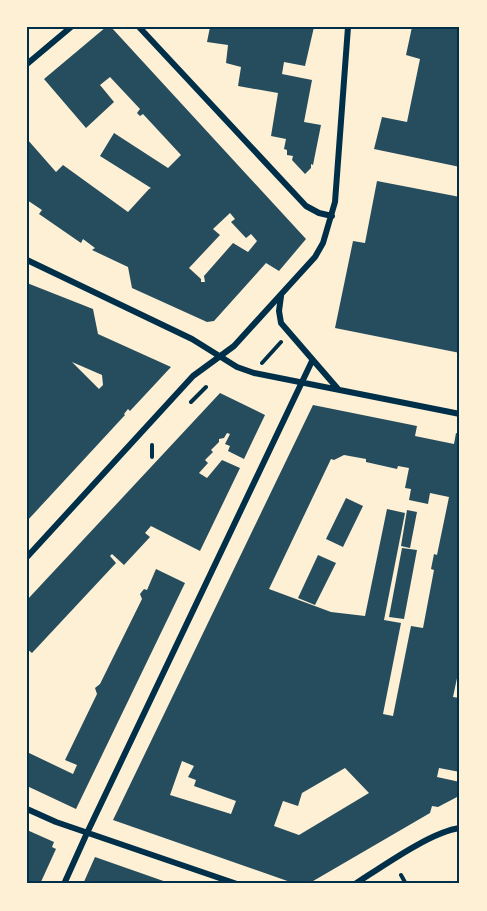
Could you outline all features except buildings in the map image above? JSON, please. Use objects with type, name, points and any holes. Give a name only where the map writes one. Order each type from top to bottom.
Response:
[{"type":"street","points":[[27,64],[71,27]]},
{"type":"street","points":[[139,27],[306,206],[319,213],[332,216]]},
{"type":"street","points":[[27,557],[193,376],[234,346],[315,257],[323,243],[332,216],[348,27]]},
{"type":"street","points":[[27,260],[192,339],[219,356],[254,373],[460,414]]},
{"type":"street","points":[[281,295],[279,311],[281,323],[338,390]]},
{"type":"street","points":[[64,884],[312,361]]},
{"type":"street","points":[[27,809],[87,833],[237,884]]},
{"type":"street","points":[[355,884],[432,837],[450,829],[460,828]]},
{"type":"path","points":[[262,364],[285,338]]},
{"type":"path","points":[[192,402],[206,387]]},
{"type":"path","points":[[152,446],[152,457]]},
{"type":"path","points":[[401,875],[408,884],[417,884]]}]
